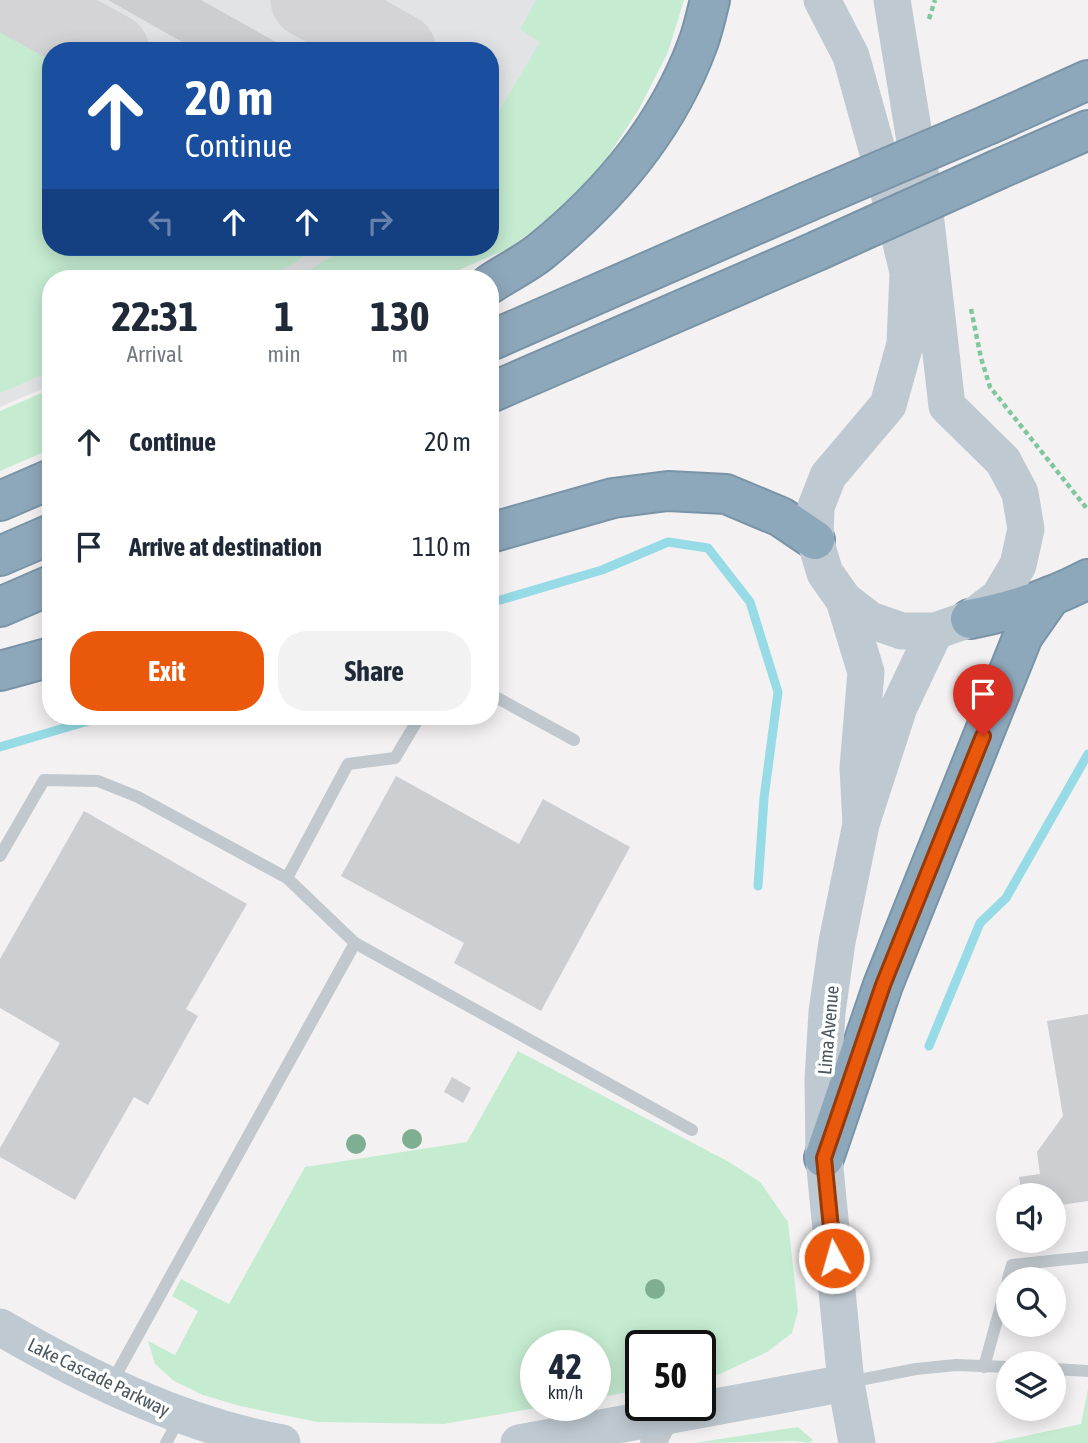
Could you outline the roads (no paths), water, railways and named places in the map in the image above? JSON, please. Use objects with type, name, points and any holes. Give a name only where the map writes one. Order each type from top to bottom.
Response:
[{"type":"highway","points":[[499,278],[538,254],[593,205],[640,152],[670,103],[697,46],[710,0]]},
{"type":"highway","points":[[499,337],[1088,80]]},
{"type":"highway","points":[[499,389],[1088,130]]},
{"type":"highway","points":[[0,500],[42,483]]},
{"type":"highway","points":[[499,530],[613,498],[668,491],[726,494],[781,517],[815,540]]},
{"type":"highway","points":[[0,556],[42,538]]},
{"type":"highway","points":[[953,625],[1010,611],[1088,579]]},
{"type":"highway","points":[[0,607],[42,589]]},
{"type":"highway","points":[[824,1158],[883,985],[1023,636],[1051,596]]},
{"type":"highway","points":[[0,671],[42,659]]},
{"type":"main road","points":[[822,0],[851,56],[908,272],[905,345],[888,405],[828,476],[816,507],[815,540],[825,573],[844,600],[870,620],[902,631],[953,625],[999,597],[1018,565],[1026,529],[1020,493],[1003,461],[947,406],[921,178],[892,0]]},
{"type":"main road","points":[[844,600],[866,672],[858,768],[861,824]]},
{"type":"main road","name":"Lima Avenue","points":[[857,1443],[846,1383],[824,1158],[823,1079],[827,1012],[837,942],[861,824],[899,707],[953,625]]},
{"type":"main road","name":"Lake Cascade Parkway","points":[[0,1328],[110,1386],[174,1430],[282,1443]]},
{"type":"main road","points":[[519,1443],[660,1429],[846,1383]]},
{"type":"lane","points":[[499,699],[574,740]]},
{"type":"lane","points":[[287,878],[348,764],[395,758],[415,725]]},
{"type":"lane","points":[[0,856],[44,780],[98,781],[138,797],[287,878],[355,943],[692,1130]]},
{"type":"lane","points":[[110,1386],[355,943]]},
{"type":"lane","points":[[1011,1267],[1088,1257]]},
{"type":"lane","points":[[984,1367],[996,1324]]},
{"type":"lane","points":[[846,1383],[921,1368],[956,1365],[996,1367]]},
{"type":"lane","points":[[1066,1370],[1088,1371]]},
{"type":"waterway","points":[[499,600],[602,570],[668,542],[708,548],[750,602],[778,692],[764,798],[758,886]]},
{"type":"waterway","points":[[0,747],[75,725]]},
{"type":"waterway","points":[[929,1046],[980,923],[1006,898],[1088,754]]}]
